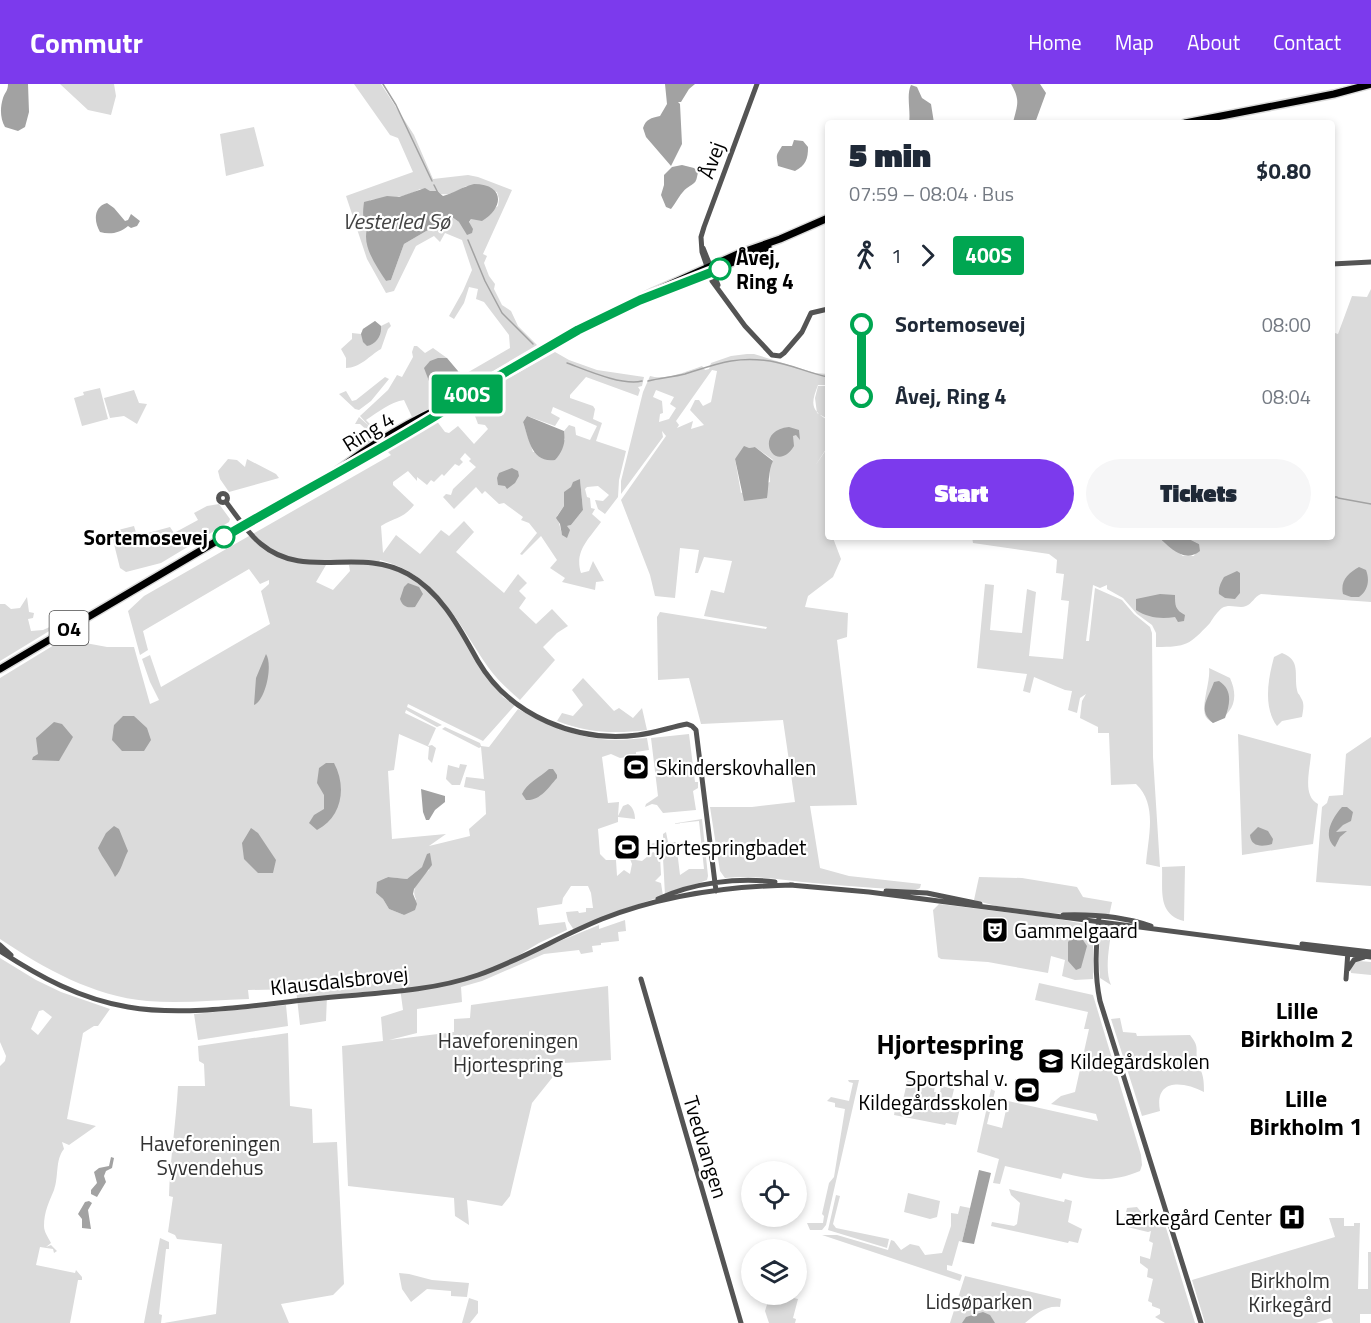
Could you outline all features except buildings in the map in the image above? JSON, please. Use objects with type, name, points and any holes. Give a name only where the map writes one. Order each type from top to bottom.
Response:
[{"type":"main road","points":[[1200,120],[1334,94],[1371,84]]},
{"type":"main road","name":"Ring 4","points":[[0,669],[334,473],[374,445],[454,402],[578,330],[640,300],[825,219]]},
{"type":"street","name":"Åvej","points":[[757,84],[704,227],[701,237],[703,248],[719,290],[768,353],[776,356],[784,353],[802,332],[811,313],[825,310]]},
{"type":"street","points":[[1335,264],[1371,262]]},
{"type":"street","points":[[226,502],[261,544],[280,556],[317,563],[373,561],[397,568],[422,583],[447,610],[492,681],[518,705],[553,725],[582,733],[608,736],[638,735],[690,724],[696,730],[715,887]]},
{"type":"street","name":"Klausdalsbrovej","points":[[0,951],[52,982],[82,995],[117,1005],[144,1009],[204,1009],[438,985],[478,975],[601,920],[651,903],[715,887],[793,885],[869,892],[927,893],[999,908],[1049,915],[1139,922],[1163,929],[1370,955]]},
{"type":"street","points":[[1098,920],[1095,956],[1100,1001],[1201,1323]]},
{"type":"street","name":"Klausdalsbrovej","points":[[0,945],[23,966]]},
{"type":"street","points":[[1347,952],[1346,976],[1354,960],[1370,955]]},
{"type":"street","name":"Tvedvangen","points":[[640,979],[741,1323]]},
{"type":"green space","points":[[60,84],[114,84],[116,96],[111,115],[88,110]]},
{"type":"green space","points":[[354,84],[381,84],[414,135],[433,179],[468,175],[512,190],[483,254],[487,256],[484,263],[495,284],[494,289],[502,305],[511,311],[518,326],[537,345],[415,417],[412,417],[404,400],[385,408],[366,420],[372,426],[371,433],[374,441],[354,453],[370,433],[360,424],[355,424],[359,417],[369,426],[360,416],[388,390],[397,375],[402,377],[413,357],[414,346],[425,353],[433,348],[447,358],[438,358],[456,383],[458,371],[465,374],[510,348],[509,335],[484,302],[476,299],[478,289],[469,287],[464,303],[454,319],[449,316],[472,270],[462,240],[445,233],[440,242],[434,236],[416,246],[394,291],[386,293],[367,259],[346,196],[413,172],[398,138],[390,135]],"holes":[[[466,186],[497,192],[498,206],[477,219],[471,219],[469,223],[459,222],[452,217],[449,222],[428,230],[404,244],[391,280],[386,281],[367,242],[373,228],[368,226],[370,200],[402,196],[420,189],[449,194]]]},
{"type":"green space","points":[[254,127],[264,166],[226,176],[220,134]]},
{"type":"green space","points":[[1371,289],[1371,602],[1261,594],[1246,606],[1222,608],[1203,630],[1187,643],[1156,647],[1156,633],[1152,625],[1137,614],[1123,598],[1107,589],[1107,585],[1100,588],[1093,585],[1086,641],[1089,641],[1095,588],[1122,600],[1150,627],[1152,633],[1153,757],[1160,867],[1146,864],[1150,832],[1147,802],[1143,792],[1136,784],[1111,785],[1109,733],[1098,733],[1098,727],[1080,718],[1082,701],[1086,694],[1080,698],[1077,713],[1068,710],[1072,691],[1034,677],[1030,693],[1023,691],[1027,674],[977,668],[985,584],[994,585],[990,630],[1022,633],[1027,589],[1036,592],[1029,656],[1063,659],[1069,601],[1061,600],[1064,574],[1056,573],[1057,560],[1049,554],[973,543],[972,540],[1161,540],[1183,556],[1194,556],[1199,544],[1191,540],[1335,540],[1335,333],[1338,334],[1352,296],[1367,297]]},
{"type":"green space","points":[[375,321],[381,326],[389,322],[391,326],[381,349],[360,364],[346,368],[346,358],[341,349],[352,339],[352,333],[361,334],[363,329]]},
{"type":"green space","name":"Haveforeningen Hjortespring","points":[[555,352],[569,360],[597,370],[644,377],[642,386],[638,387],[640,390],[638,396],[586,377],[570,395],[570,398],[593,406],[595,409],[593,419],[602,423],[596,441],[626,451],[619,480],[618,497],[605,514],[598,509],[595,500],[603,501],[609,495],[598,486],[585,489],[587,497],[590,498],[591,508],[595,509],[592,514],[601,522],[584,546],[579,565],[581,573],[589,571],[593,561],[604,581],[596,582],[595,590],[562,582],[565,578],[550,568],[557,560],[541,536],[522,555],[520,554],[537,533],[529,523],[521,520],[523,517],[504,503],[499,504],[485,491],[482,494],[476,487],[454,509],[443,497],[446,494],[451,495],[453,489],[476,467],[465,453],[460,459],[463,462],[459,466],[455,464],[444,476],[442,474],[427,485],[417,477],[417,481],[408,471],[393,482],[393,485],[414,505],[410,510],[381,526],[383,553],[396,535],[420,554],[441,530],[449,536],[464,521],[474,532],[456,552],[504,593],[518,574],[527,583],[519,591],[526,598],[519,608],[536,624],[552,609],[568,626],[543,647],[555,660],[520,700],[492,672],[444,602],[431,589],[400,567],[380,560],[378,564],[414,579],[436,599],[457,625],[503,697],[515,705],[483,741],[408,704],[407,707],[442,725],[437,727],[406,710],[405,713],[436,728],[428,746],[432,745],[436,748],[432,763],[428,759],[429,747],[399,734],[394,770],[388,771],[392,839],[446,834],[429,846],[470,836],[469,829],[486,814],[485,791],[464,787],[466,777],[484,779],[481,747],[442,729],[445,727],[480,743],[481,746],[489,747],[518,709],[548,724],[579,735],[612,740],[647,738],[649,750],[636,752],[636,756],[620,758],[611,754],[602,757],[608,803],[619,802],[618,816],[623,806],[628,804],[633,810],[635,819],[618,817],[618,822],[598,829],[600,854],[606,860],[616,860],[617,876],[624,870],[630,874],[632,864],[630,859],[642,861],[653,852],[660,856],[661,875],[655,881],[661,883],[663,896],[618,911],[574,930],[568,921],[566,912],[586,912],[586,908],[593,908],[588,886],[571,886],[562,904],[537,908],[539,925],[565,922],[567,930],[539,943],[506,963],[599,925],[599,929],[625,920],[626,931],[618,932],[619,941],[592,946],[593,952],[581,954],[579,950],[544,954],[482,981],[461,987],[462,1002],[417,1009],[417,1033],[389,1040],[454,1032],[454,1019],[470,1018],[471,1005],[608,986],[611,1060],[564,1063],[532,1103],[510,1196],[502,1206],[467,1200],[469,1225],[455,1216],[454,1198],[348,1186],[342,1046],[383,1041],[381,1017],[403,1010],[400,988],[327,996],[326,1021],[300,1025],[296,989],[248,990],[249,999],[172,1002],[127,998],[70,979],[34,961],[0,939],[0,678],[64,639],[107,647],[134,647],[150,704],[159,700],[142,659],[150,655],[161,687],[270,624],[261,591],[269,584],[269,580],[260,584],[249,569],[143,631],[148,650],[140,655],[128,611],[144,596],[391,455],[386,450],[436,420],[445,432],[449,433],[458,426],[474,444],[488,429],[485,425],[478,424],[475,416],[466,407],[460,410],[457,407]],"holes":[[[553,407],[597,426],[590,440],[576,435],[575,427],[569,425],[564,431],[565,440],[533,452],[523,422],[527,416],[555,426],[560,418],[551,413]],[[580,479],[583,510],[562,534],[557,516],[571,488]],[[326,565],[349,565],[350,571],[333,590],[316,582]],[[425,862],[429,870],[417,883],[414,891],[416,899],[404,915],[389,909],[376,893],[387,877],[407,879]]]},
{"type":"green space","points":[[754,354],[815,373],[825,374],[825,385],[818,385],[813,401],[815,409],[825,418],[825,451],[815,466],[825,451],[825,540],[834,540],[841,559],[833,577],[808,596],[805,607],[848,613],[847,637],[837,640],[857,805],[810,806],[820,868],[849,876],[921,884],[916,890],[758,877],[725,878],[720,871],[710,807],[752,807],[795,802],[783,720],[701,724],[689,678],[658,680],[657,617],[660,612],[766,629],[767,627],[704,616],[711,590],[724,593],[732,561],[704,557],[698,573],[695,573],[699,550],[680,548],[675,598],[655,596],[650,575],[621,500],[666,436],[662,431],[663,437],[621,494],[621,481],[643,392],[650,376],[669,376],[702,366],[705,370],[709,369],[711,363],[731,356]],"holes":[[[712,370],[717,371],[711,402],[703,406],[699,400],[695,400],[690,410],[704,425],[691,429],[693,421],[677,428],[679,425],[676,421]],[[656,390],[674,397],[670,404],[676,408],[669,419],[659,422],[660,414],[663,413],[662,401],[653,397]],[[755,447],[773,460],[769,467],[770,482],[741,493],[735,459],[749,448]]]},
{"type":"green space","points":[[385,377],[389,379],[371,401],[359,410],[339,394],[346,391],[352,401],[356,400]]},
{"type":"green space","points":[[818,386],[825,386],[825,417],[817,413],[815,398]]},
{"type":"green space","points":[[100,388],[108,419],[82,426],[74,398],[84,395],[83,392]]},
{"type":"green space","points":[[134,390],[139,403],[147,404],[137,424],[124,416],[110,418],[104,398]]},
{"type":"green space","points":[[228,459],[237,460],[245,467],[247,459],[276,474],[279,478],[229,492],[220,479],[218,471]]},
{"type":"green space","points":[[219,504],[230,519],[229,522],[161,563],[126,572],[120,568],[112,536],[114,531],[134,526],[137,536],[170,527],[174,533],[198,520],[194,513],[207,506]]},
{"type":"green space","points":[[27,597],[29,612],[34,613],[33,618],[28,619],[31,631],[43,630],[54,625],[53,620],[61,615],[64,622],[0,661],[0,604],[5,604],[11,609],[20,608]]},
{"type":"green space","points":[[1282,653],[1292,659],[1296,668],[1297,690],[1303,707],[1302,717],[1282,721],[1277,726],[1270,710],[1268,693],[1274,657]]},
{"type":"green space","points":[[1209,668],[1230,678],[1234,692],[1233,705],[1230,710],[1213,723],[1204,713]]},
{"type":"green space","points":[[583,678],[614,711],[619,708],[633,718],[642,708],[647,730],[601,732],[557,721],[562,713],[573,716],[583,705],[572,690]]},
{"type":"green space","points":[[689,734],[695,782],[698,782],[698,788],[693,791],[696,810],[663,813],[657,805],[652,804],[645,807],[658,796],[651,738]]},
{"type":"green space","points":[[1238,734],[1311,754],[1308,789],[1313,800],[1318,804],[1313,844],[1242,855]]},
{"type":"green space","points":[[1371,737],[1371,886],[1316,882],[1322,807],[1327,803],[1329,796],[1343,795],[1346,754]]},
{"type":"green space","points":[[460,764],[467,765],[460,785],[452,785],[446,779],[448,765],[459,768]]},
{"type":"green space","points":[[702,819],[707,880],[665,895],[663,858],[661,853],[649,844],[663,842],[663,834],[666,832],[668,842],[676,842],[680,875],[689,869],[704,869],[699,821],[671,824]]},
{"type":"green space","points":[[1185,866],[1184,921],[1175,918],[1165,907],[1162,892],[1162,867]]},
{"type":"green space","points":[[979,877],[1022,878],[1077,887],[1083,897],[1112,902],[1109,916],[1048,913],[996,906],[974,900]]},
{"type":"green space","points":[[939,904],[1053,918],[1090,925],[1093,930],[1093,979],[1075,980],[1062,976],[1065,960],[1051,956],[1048,973],[988,962],[941,959],[938,957],[933,910]]},
{"type":"green space","points":[[1106,926],[1112,926],[1108,964],[1111,985],[1100,978],[1100,944]]},
{"type":"green space","points":[[0,958],[61,992],[110,1009],[98,1026],[83,1033],[67,1119],[96,1126],[69,1145],[62,1142],[64,1149],[59,1158],[55,1185],[44,1221],[51,1243],[46,1247],[51,1245],[57,1251],[54,1253],[53,1249],[40,1247],[36,1265],[75,1273],[76,1270],[82,1277],[82,1280],[78,1280],[70,1323],[0,1323],[0,1066],[6,1056],[0,1042]],"holes":[[[43,1010],[52,1017],[38,1035],[31,1029],[39,1011]]]},
{"type":"green space","points":[[1359,961],[1371,962],[1371,975],[1351,973],[1350,968]]},
{"type":"green space","points":[[1039,983],[1093,995],[1141,1155],[1140,1171],[1111,1179],[1063,1173],[1061,1179],[1005,1166],[1000,1184],[993,1183],[999,1159],[977,1152],[991,1089],[995,1091],[987,1124],[1002,1128],[1008,1101],[1098,1121],[1096,1114],[1051,1104],[1061,1096],[1075,1092],[1089,1029],[1084,1029],[1088,1012],[1035,1000]]},
{"type":"green space","points":[[286,1005],[288,1026],[198,1040],[194,1014]]},
{"type":"green space","points":[[1120,1018],[1123,1032],[1136,1033],[1137,1036],[1190,1035],[1196,1046],[1204,1092],[1179,1084],[1172,1085],[1161,1093],[1160,1111],[1142,1116],[1111,1019]]},
{"type":"green space","name":"Haveforeningen Syvendehus","points":[[288,1033],[290,1106],[312,1109],[313,1143],[337,1142],[344,1284],[333,1295],[281,1304],[289,1323],[164,1323],[216,1314],[222,1244],[177,1239],[175,1235],[168,1232],[173,1197],[169,1196],[178,1086],[205,1086],[204,1064],[199,1061],[198,1046]]},
{"type":"green space","points":[[908,1078],[935,1084],[934,1092],[940,1093],[941,1086],[954,1089],[950,1106],[960,1108],[956,1125],[894,1115],[897,1099],[903,1100]]},
{"type":"green space","points":[[848,1080],[859,1080],[826,1225],[822,1230],[810,1230],[807,1223],[823,1223],[822,1214],[829,1183],[834,1177],[845,1109],[835,1107],[835,1103],[827,1101],[831,1097],[849,1101],[853,1083]]},
{"type":"green space","points":[[1009,1189],[1064,1202],[1065,1199],[1072,1201],[1068,1222],[1082,1229],[1078,1243],[1069,1241],[1068,1243],[991,1226],[992,1222],[1014,1226],[1017,1224],[1020,1203],[1011,1195]]},
{"type":"green space","points":[[908,1193],[940,1201],[937,1217],[930,1219],[904,1212]]},
{"type":"green space","points":[[836,1195],[840,1196],[833,1224],[836,1228],[889,1239],[887,1248],[828,1230]]},
{"type":"green space","points":[[960,1206],[970,1208],[962,1242],[959,1241],[952,1266],[947,1265],[947,1270],[962,1275],[960,1281],[822,1235],[837,1235],[888,1250],[891,1240],[901,1250],[910,1244],[919,1246],[925,1255],[942,1253],[951,1226],[951,1213],[958,1214]]},
{"type":"green space","points":[[1137,1207],[1142,1213],[1159,1215],[1163,1218],[1195,1323],[1165,1323],[1155,1317],[1160,1314],[1160,1309],[1152,1306],[1152,1303],[1148,1301],[1153,1279],[1147,1277],[1148,1269],[1140,1263],[1140,1256],[1150,1259],[1153,1243],[1149,1241],[1151,1231],[1123,1226],[1127,1208]]},
{"type":"green space","name":"Birkholm Kirkegård","points":[[1329,1218],[1344,1218],[1344,1226],[1354,1226],[1354,1223],[1360,1223],[1358,1289],[1368,1289],[1368,1252],[1371,1252],[1371,1314],[1360,1314],[1360,1323],[1333,1323],[1331,1318],[1316,1323],[1205,1323],[1192,1280],[1335,1237]]},
{"type":"green space","points":[[160,1238],[169,1242],[169,1249],[166,1249],[159,1314],[162,1315],[161,1323],[144,1323]]},
{"type":"green space","points":[[399,1273],[432,1280],[469,1283],[467,1297],[451,1296],[451,1291],[427,1289],[411,1302],[402,1289]]},
{"type":"green space","name":"Lidsøparken","points":[[965,1276],[1061,1299],[1060,1307],[1037,1313],[1025,1323],[950,1323]]},
{"type":"green space","points":[[469,1298],[478,1301],[478,1313],[470,1323],[462,1323]]},
{"type":"green space","points":[[767,1305],[796,1305],[793,1318],[796,1319],[795,1323],[769,1323],[765,1311]]},
{"type":"water","points":[[8,84],[28,84],[29,112],[25,127],[18,131],[5,127],[1,117],[2,102]]},
{"type":"water","points":[[665,84],[695,84],[681,102],[678,102],[680,104],[682,144],[671,166],[646,137],[643,128],[649,119],[660,116],[667,104]]},
{"type":"water","points":[[1011,84],[1040,84],[1046,93],[1036,120],[1014,120],[1017,107]]},
{"type":"water","points":[[911,85],[917,87],[922,98],[931,104],[934,120],[909,120]]},
{"type":"water","points":[[794,140],[803,141],[808,147],[806,161],[795,171],[778,166],[777,157],[782,146],[792,146]]},
{"type":"water","points":[[682,165],[694,168],[698,172],[697,178],[671,209],[666,207],[661,195],[664,175],[672,167]]},
{"type":"water","name":"Vesterled Sø","points":[[474,184],[484,185],[496,192],[498,197],[495,209],[482,221],[471,219],[469,222],[473,229],[472,233],[467,235],[459,222],[452,217],[449,222],[428,230],[404,244],[391,280],[386,281],[368,250],[367,229],[373,227],[366,225],[363,214],[364,202],[387,196],[399,197],[425,188],[437,191],[443,196]]},
{"type":"water","points":[[107,203],[125,221],[131,214],[140,221],[137,226],[131,228],[128,226],[115,233],[100,232],[96,215],[99,208]]},
{"type":"water","points":[[375,321],[381,326],[380,333],[376,341],[367,346],[361,334],[363,329]]},
{"type":"water","points":[[447,358],[458,371],[454,386],[448,391],[432,389],[424,368],[430,361]]},
{"type":"water","points":[[527,416],[564,431],[563,446],[555,460],[541,458],[532,448],[523,422]]},
{"type":"water","points":[[789,427],[799,430],[800,440],[796,435],[793,436],[794,446],[787,454],[780,457],[774,455],[770,450],[771,436],[778,430]]},
{"type":"water","points":[[744,446],[755,447],[773,461],[769,473],[767,498],[744,501],[735,459]]},
{"type":"water","points":[[512,468],[518,471],[519,476],[515,483],[507,489],[505,486],[498,485],[499,473]]},
{"type":"water","points":[[580,479],[583,510],[571,525],[567,526],[570,530],[567,538],[562,535],[556,518],[564,506],[564,492],[571,487],[573,482]]},
{"type":"water","points":[[1162,540],[1191,540],[1199,544],[1200,551],[1188,556],[1172,549]]},
{"type":"water","points":[[1359,567],[1366,570],[1367,574],[1368,581],[1364,592],[1359,597],[1343,594],[1342,589],[1346,578]]},
{"type":"water","points":[[1237,571],[1240,573],[1240,593],[1235,599],[1225,598],[1219,594],[1221,583],[1224,577]]},
{"type":"water","points":[[408,583],[419,587],[423,594],[415,607],[402,604],[400,599]]},
{"type":"water","points":[[1160,594],[1175,595],[1176,607],[1185,615],[1184,621],[1178,622],[1175,617],[1150,616],[1136,610],[1136,599]]},
{"type":"water","points":[[266,654],[269,665],[267,681],[262,696],[254,705],[256,678]]},
{"type":"water","points":[[1219,681],[1227,689],[1229,703],[1225,718],[1213,723],[1206,714],[1205,704],[1214,682]]},
{"type":"water","points":[[123,716],[134,716],[147,728],[151,740],[144,751],[122,751],[112,740],[114,725]]},
{"type":"water","points":[[54,722],[62,724],[73,737],[59,761],[32,760],[38,754],[36,738]]},
{"type":"water","points":[[326,763],[334,763],[338,772],[340,801],[332,817],[317,830],[309,823],[314,815],[324,809],[324,795],[317,783],[319,768]]},
{"type":"water","points":[[549,769],[553,769],[557,778],[540,796],[526,800],[522,794],[524,790]]},
{"type":"water","points":[[421,789],[445,796],[445,802],[435,810],[429,820],[426,820],[423,812]]},
{"type":"water","points":[[1342,807],[1347,807],[1353,812],[1351,821],[1336,832],[1347,831],[1340,837],[1335,847],[1329,838],[1329,832],[1335,816]]},
{"type":"water","points":[[114,826],[119,829],[128,851],[115,877],[98,848],[106,833]]},
{"type":"water","points":[[1258,827],[1268,831],[1273,839],[1272,844],[1261,846],[1252,842],[1250,835]]},
{"type":"water","points":[[251,828],[258,833],[276,860],[273,873],[258,873],[244,859],[242,843]]},
{"type":"water","points":[[430,853],[432,865],[414,889],[413,894],[417,904],[415,910],[404,915],[389,909],[376,893],[377,882],[388,877],[407,879],[422,867],[427,854]]},
{"type":"water","points":[[1072,937],[1083,940],[1087,946],[1081,968],[1076,970],[1068,961],[1068,942]]},
{"type":"water","points":[[111,1157],[114,1158],[112,1168],[106,1171],[104,1176],[106,1182],[97,1197],[91,1194],[91,1190],[97,1183],[94,1172],[99,1168],[109,1166]]},
{"type":"water","points":[[979,1170],[991,1173],[974,1244],[962,1242]]},
{"type":"water","points":[[85,1202],[92,1203],[88,1210],[91,1229],[82,1228],[82,1219],[78,1214]]},
{"type":"water","points":[[983,1312],[990,1315],[995,1323],[962,1323],[966,1317]]},
{"type":"waterway","points":[[383,84],[396,105],[432,181]]},
{"type":"waterway","points":[[434,185],[439,195]]},
{"type":"waterway","points":[[468,240],[485,281],[502,313],[533,344]]},
{"type":"waterway","points":[[648,381],[685,374],[726,362],[746,360],[777,362],[825,376]]},
{"type":"waterway","points":[[567,363],[614,379],[642,381]]},
{"type":"waterway","points":[[1338,498],[1371,504]]},
{"type":"bus line","name":"400S","points":[[224,537],[334,473],[354,464],[445,410],[454,402],[578,330],[640,300],[720,269]]},
{"type":"place","name":"Åvej, Ring 4","points":[[720,269]]},
{"type":"place","name":"Sortemosevej","points":[[224,537]]},
{"type":"place","name":"Skinderskovhallen","points":[[636,767]]},
{"type":"place","name":"Hjortespringbadet","points":[[627,847]]},
{"type":"place","name":"Gammelgaard","points":[[995,930]]},
{"type":"place","name":"Kildegårdskolen","points":[[1051,1061]]},
{"type":"place","name":"Sportshal v. Kildegårdsskolen","points":[[1027,1090]]},
{"type":"place","name":"Lærkegård Center","points":[[1292,1217]]},
{"type":"district","name":"Lille Birkholm 2","points":[[1297,1024]]},
{"type":"district","name":"Hjortespring","points":[[950,1043]]},
{"type":"district","name":"Lille Birkholm 1","points":[[1306,1112]]}]
